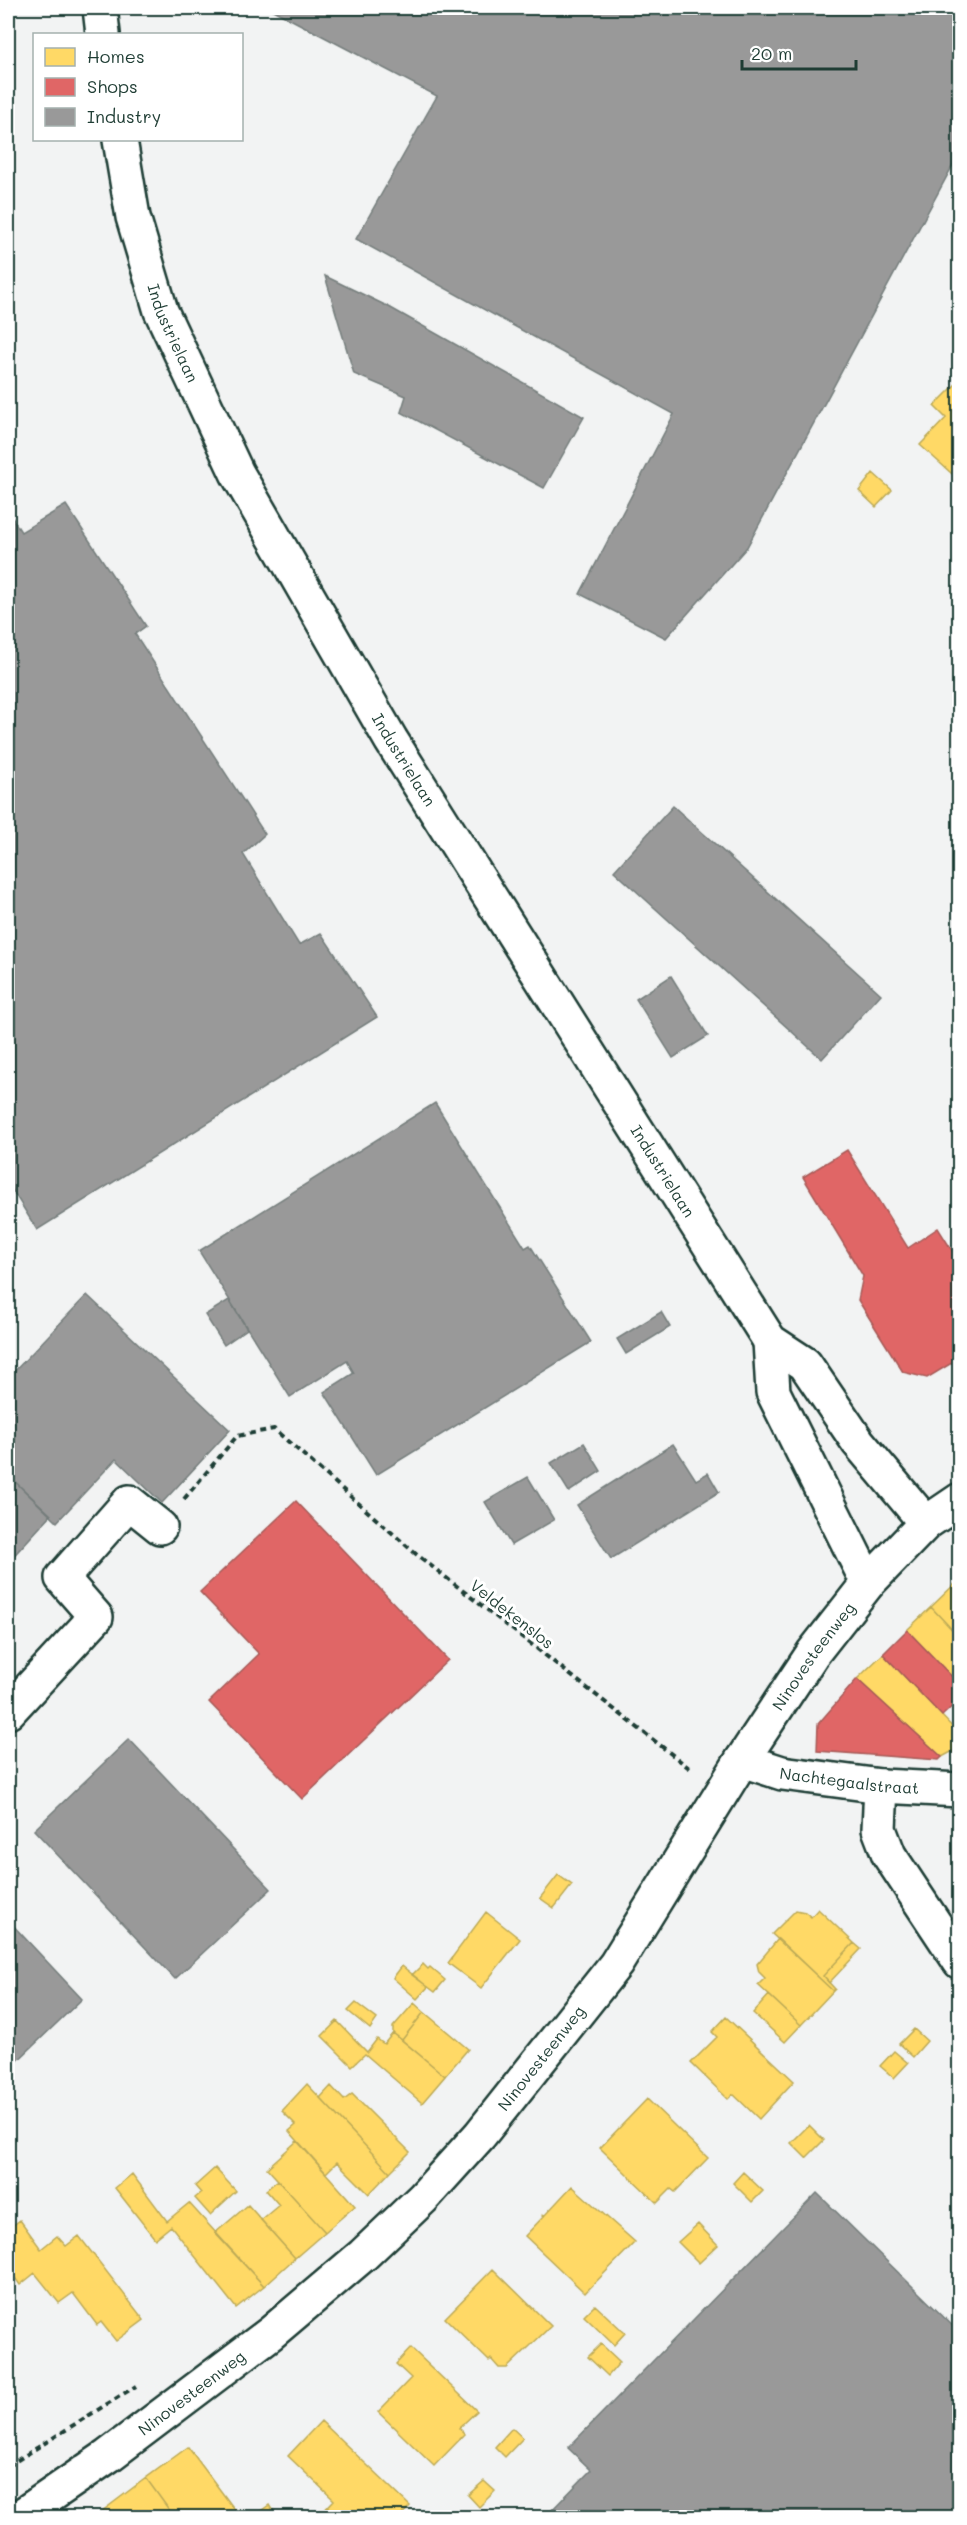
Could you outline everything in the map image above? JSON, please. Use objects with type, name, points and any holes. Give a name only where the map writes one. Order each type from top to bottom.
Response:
[{"type":"street","points":[[100,8],[103,33]]},
{"type":"street","name":"Industrielaan","points":[[120,141],[133,217],[161,311],[237,474],[392,740],[770,1341],[804,1364],[858,1442],[926,1523]]},
{"type":"street","name":"Industrielaan","points":[[770,1341],[773,1392],[868,1583]]},
{"type":"street","name":"Ninovesteenweg","points":[[18,2517],[108,2456],[271,2332],[363,2255],[423,2198],[494,2118],[616,1964],[742,1760],[813,1653],[868,1583],[926,1523],[960,1500]]},
{"type":"street","points":[[8,1712],[96,1617],[62,1578],[129,1502],[160,1527]]},
{"type":"street","name":"Nachtegaalstraat","points":[[742,1760],[782,1773],[881,1786],[960,1790]]},
{"type":"street","points":[[881,1786],[879,1829],[889,1855],[960,1962]]},
{"type":"path","name":"Veldekenslos","points":[[160,1527],[237,1436],[274,1429],[416,1554],[722,1793]]},
{"type":"path","points":[[8,2466],[143,2382]]},
{"type":"building: Homes","points":[[960,380],[960,481],[920,445],[946,418],[934,406]]},
{"type":"building: Homes","points":[[873,473],[892,490],[876,507],[859,491]]},
{"type":"building: Homes","points":[[960,1579],[960,1638],[931,1607]]},
{"type":"building: Homes","points":[[931,1607],[960,1638],[960,1685],[907,1630]]},
{"type":"building: Homes","points":[[883,1654],[960,1735],[960,1754],[957,1757],[953,1751],[942,1757],[857,1679]]},
{"type":"building: Homes","points":[[558,1875],[572,1885],[554,1908],[540,1898]]},
{"type":"building: Homes","points":[[818,1909],[854,1943],[823,1976],[835,1989],[833,1991],[772,1934],[796,1910],[805,1912],[811,1917]]},
{"type":"building: Homes","points":[[486,1912],[520,1939],[481,1988],[448,1963]]},
{"type":"building: Homes","points":[[778,1939],[833,1991],[801,2025],[758,1985],[765,1978],[759,1972],[757,1964]]},
{"type":"building: Homes","points":[[854,1943],[861,1949],[829,1983],[823,1976]]},
{"type":"building: Homes","points":[[423,1964],[445,1980],[435,1992],[412,1975]]},
{"type":"building: Homes","points":[[402,1966],[428,1987],[417,1999],[393,1978]]},
{"type":"building: Homes","points":[[769,1995],[801,2025],[785,2042],[753,2013]]},
{"type":"building: Homes","points":[[356,2003],[377,2019],[370,2029],[348,2011]]},
{"type":"building: Homes","points":[[414,2003],[424,2012],[402,2040],[393,2033],[393,2027]]},
{"type":"building: Homes","points":[[424,2012],[468,2049],[445,2076],[402,2040]]},
{"type":"building: Homes","points":[[726,2017],[794,2081],[759,2119],[733,2094],[728,2099],[691,2063],[717,2037],[712,2032]]},
{"type":"building: Homes","points":[[337,2021],[367,2052],[377,2039],[384,2044],[393,2033],[445,2076],[422,2103],[365,2054],[352,2066],[322,2036]]},
{"type":"building: Homes","points":[[914,2029],[927,2041],[913,2057],[899,2044]]},
{"type":"building: Homes","points":[[894,2051],[908,2063],[894,2078],[880,2066]]},
{"type":"building: Homes","points":[[307,2084],[390,2172],[369,2194],[337,2162],[326,2173],[289,2131],[296,2125],[282,2111]]},
{"type":"building: Homes","points":[[331,2086],[344,2100],[352,2094],[410,2152],[390,2172],[320,2098]]},
{"type":"building: Homes","points":[[647,2099],[708,2158],[675,2192],[671,2189],[657,2203],[600,2148]]},
{"type":"building: Homes","points":[[809,2125],[824,2140],[806,2158],[791,2143]]},
{"type":"building: Homes","points":[[297,2141],[355,2206],[325,2232],[267,2168]]},
{"type":"building: Homes","points":[[215,2168],[236,2191],[210,2215],[195,2198],[201,2193],[195,2186]]},
{"type":"building: Homes","points":[[743,2172],[763,2191],[752,2202],[733,2183]]},
{"type":"building: Homes","points":[[132,2174],[167,2221],[189,2203],[264,2286],[236,2308],[171,2226],[155,2239],[115,2188]]},
{"type":"building: Homes","points":[[278,2180],[325,2232],[295,2258],[261,2220],[279,2205],[266,2190]]},
{"type":"building: Homes","points":[[572,2186],[635,2242],[585,2293],[525,2236],[544,2216],[542,2214],[545,2215]]},
{"type":"building: Homes","points":[[248,2205],[295,2258],[264,2286],[215,2233]]},
{"type":"building: Homes","points":[[20,2220],[41,2249],[57,2236],[66,2246],[79,2236],[144,2320],[116,2341],[101,2322],[97,2325],[73,2293],[59,2303],[35,2273],[20,2285],[8,2268],[8,2229]]},
{"type":"building: Homes","points":[[698,2224],[718,2245],[699,2263],[678,2242]]},
{"type":"building: Homes","points":[[493,2269],[551,2326],[507,2368],[499,2368],[491,2359],[489,2361],[445,2318]]},
{"type":"building: Homes","points":[[595,2305],[625,2333],[614,2345],[584,2316]]},
{"type":"building: Homes","points":[[601,2344],[620,2362],[608,2376],[588,2357]]},
{"type":"building: Homes","points":[[411,2348],[477,2411],[459,2428],[465,2434],[434,2466],[378,2412],[411,2378],[396,2364]]},
{"type":"building: Homes","points":[[321,2421],[410,2506],[399,2518],[317,2518],[334,2500],[288,2456]]},
{"type":"building: Homes","points":[[512,2428],[523,2438],[505,2457],[495,2447]]},
{"type":"building: Homes","points":[[188,2447],[241,2518],[175,2518],[146,2478]]},
{"type":"building: Homes","points":[[146,2478],[175,2518],[93,2518]]},
{"type":"building: Homes","points":[[484,2481],[495,2491],[479,2507],[468,2495]]},
{"type":"building: Homes","points":[[270,2505],[278,2518],[252,2518]]},
{"type":"building: Shops","points":[[847,1150],[908,1248],[938,1228],[960,1263],[960,1358],[927,1378],[903,1372],[858,1300],[863,1276],[803,1177]]},
{"type":"building: Shops","points":[[296,1501],[448,1660],[302,1799],[209,1702],[259,1654],[200,1592]]},
{"type":"building: Shops","points":[[907,1630],[960,1685],[960,1699],[942,1716],[883,1654]]},
{"type":"building: Shops","points":[[857,1679],[942,1757],[939,1760],[817,1751],[818,1724]]},
{"type":"building: Industry","points":[[269,8],[960,8],[960,152],[747,547],[666,638],[580,594],[674,414],[356,239],[437,96]]},
{"type":"building: Industry","points":[[325,276],[389,307],[584,417],[544,488],[401,412],[406,396],[354,374]]},
{"type":"building: Industry","points":[[66,505],[146,626],[135,634],[265,834],[243,854],[299,945],[321,933],[377,1017],[37,1230],[8,1183],[8,511],[21,532]]},
{"type":"building: Industry","points":[[673,806],[881,994],[822,1059],[614,871]]},
{"type":"building: Industry","points":[[671,976],[708,1036],[673,1058],[636,999]]},
{"type":"building: Industry","points":[[435,1103],[525,1248],[530,1245],[591,1342],[376,1475],[324,1392],[354,1373],[347,1361],[290,1397],[199,1251]]},
{"type":"building: Industry","points":[[87,1295],[230,1430],[162,1503],[116,1459],[57,1522],[8,1475],[8,1378]]},
{"type":"building: Industry","points":[[229,1300],[247,1329],[224,1345],[205,1315]]},
{"type":"building: Industry","points":[[661,1312],[670,1327],[626,1354],[617,1339]]},
{"type":"building: Industry","points":[[584,1443],[601,1471],[569,1492],[551,1463]]},
{"type":"building: Industry","points":[[673,1444],[696,1480],[708,1473],[719,1492],[611,1559],[577,1505]]},
{"type":"building: Industry","points":[[8,1475],[51,1515],[8,1562]]},
{"type":"building: Industry","points":[[528,1477],[554,1520],[511,1545],[485,1502]]},
{"type":"building: Industry","points":[[129,1739],[271,1889],[175,1979],[34,1830]]},
{"type":"building: Industry","points":[[8,1920],[82,1999],[8,2070]]},
{"type":"building: Industry","points":[[817,2193],[960,2333],[960,2518],[544,2518],[591,2470],[568,2448]]}]
